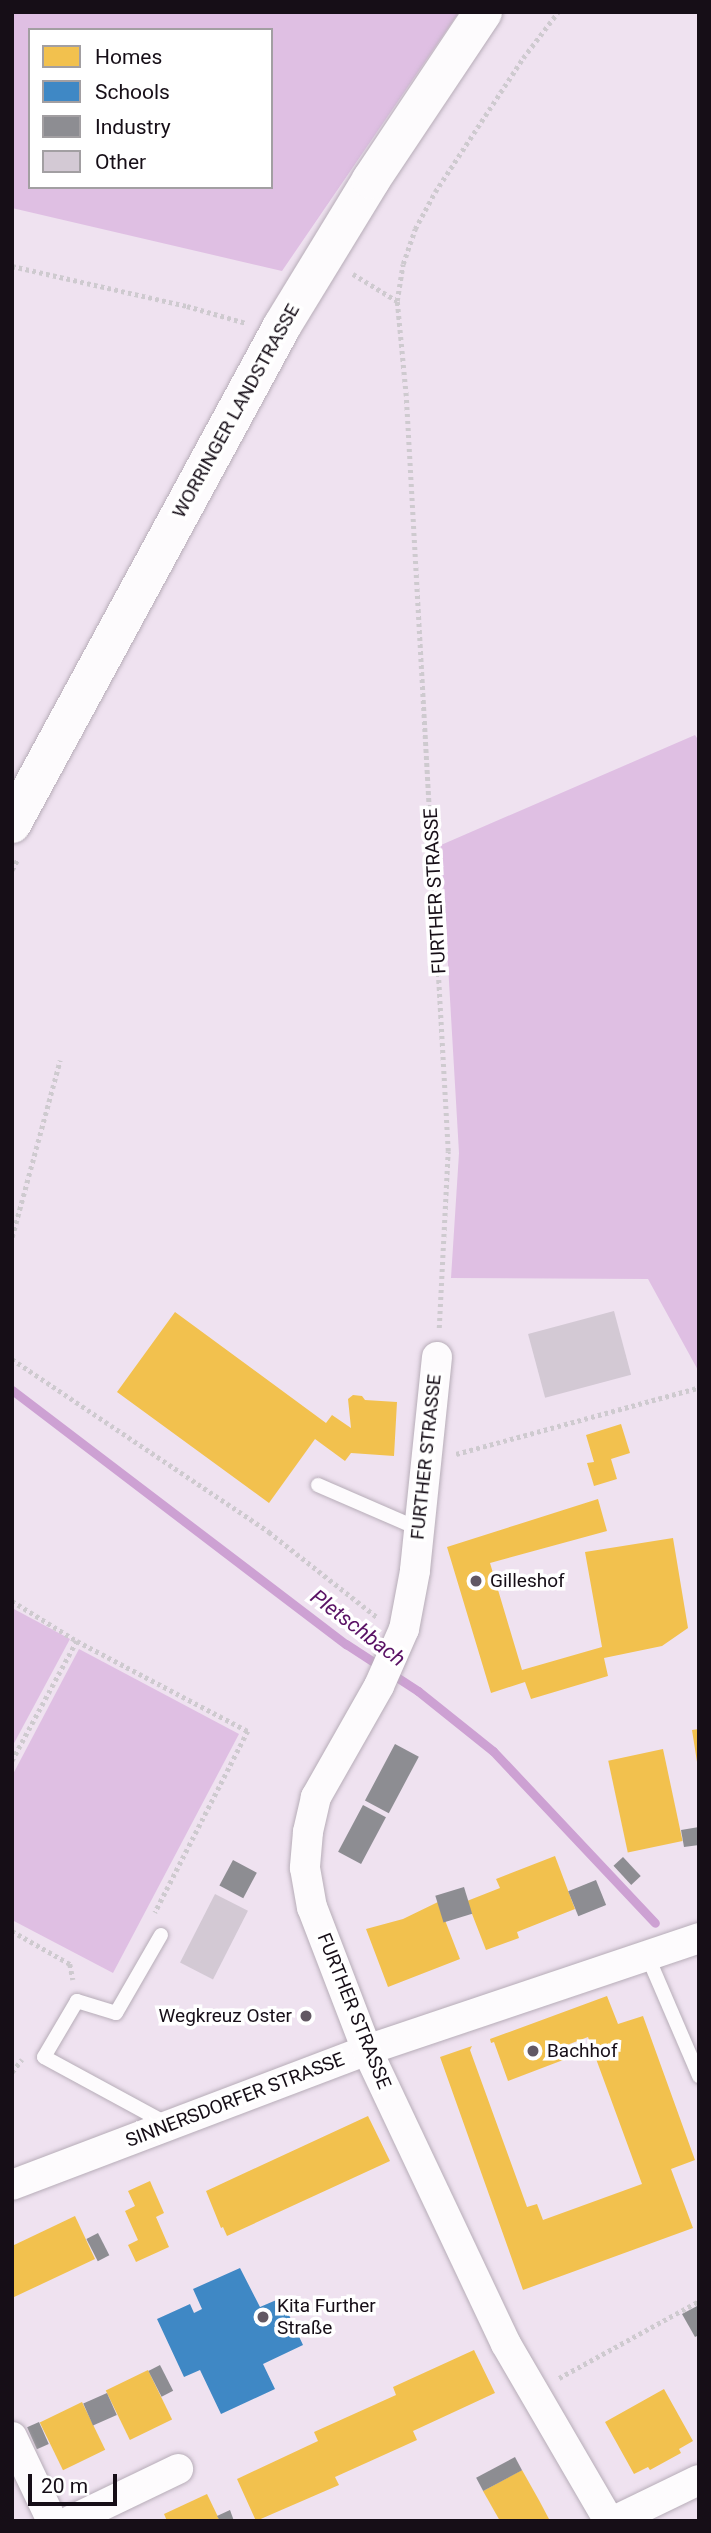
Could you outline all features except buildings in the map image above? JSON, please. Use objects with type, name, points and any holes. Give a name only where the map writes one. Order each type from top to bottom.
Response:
[{"type":"main road","name":"WORRINGER LANDSTRASSE","points":[[12,824],[278,333],[371,180],[483,12]]},
{"type":"street","name":"FURTHER STRASSE","points":[[437,1357],[419,1529],[400,1641],[379,1686],[316,1797],[308,1832],[305,1868],[312,1907],[367,2050],[506,2344],[611,2521]]},
{"type":"street","name":"SINNERSDORFER STRASSE","points":[[12,2185],[367,2050],[699,1938]]},
{"type":"street","points":[[12,2437],[52,2521]]},
{"type":"street","points":[[70,2521],[178,2469]]},
{"type":"street","points":[[611,2521],[699,2480]]},
{"type":"lane","points":[[317,1485],[419,1529]]},
{"type":"lane","points":[[162,1935],[116,2012],[77,2001],[44,2057],[170,2125]]},
{"type":"lane","points":[[647,1955],[699,2076]]},
{"type":"path","name":"FURTHER STRASSE","points":[[437,1357],[448,1151],[407,410],[397,301],[402,264],[415,229],[435,192],[523,58],[558,12]]},
{"type":"path","points":[[12,266],[187,306],[278,333]]},
{"type":"path","points":[[350,272],[397,301]]},
{"type":"path","points":[[12,1237],[60,1060]]},
{"type":"path","points":[[12,1359],[269,1532],[400,1641]]},
{"type":"path","points":[[425,1462],[698,1388]]},
{"type":"path","points":[[12,1601],[77,1641],[248,1731],[152,1920],[162,1935]]},
{"type":"path","points":[[12,1761],[77,1641]]},
{"type":"path","points":[[12,1931],[70,1964],[77,2001]]},
{"type":"path","points":[[534,2392],[699,2301]]},
{"type":"shaded area","points":[[12,12],[459,12],[282,271],[12,208]]},
{"type":"shaded area","points":[[695,735],[699,741],[699,1372],[648,1279],[451,1278],[459,1153],[441,845]]},
{"type":"shaded area","points":[[12,1608],[70,1639],[12,1747]]},
{"type":"shaded area","points":[[79,1649],[239,1734],[113,1973],[12,1920],[12,1776]]},
{"type":"waterway","name":"Pletschbach","points":[[12,1390],[346,1644],[418,1691],[493,1751],[655,1923]]},
{"type":"place","name":"Gilleshof","points":[[476,1581]]},
{"type":"place","name":"Wegkreuz Oster","points":[[306,2016]]},
{"type":"place","name":"Bachhof","points":[[533,2051]]},
{"type":"place","name":"Kita Further Straße","points":[[263,2317]]}]
